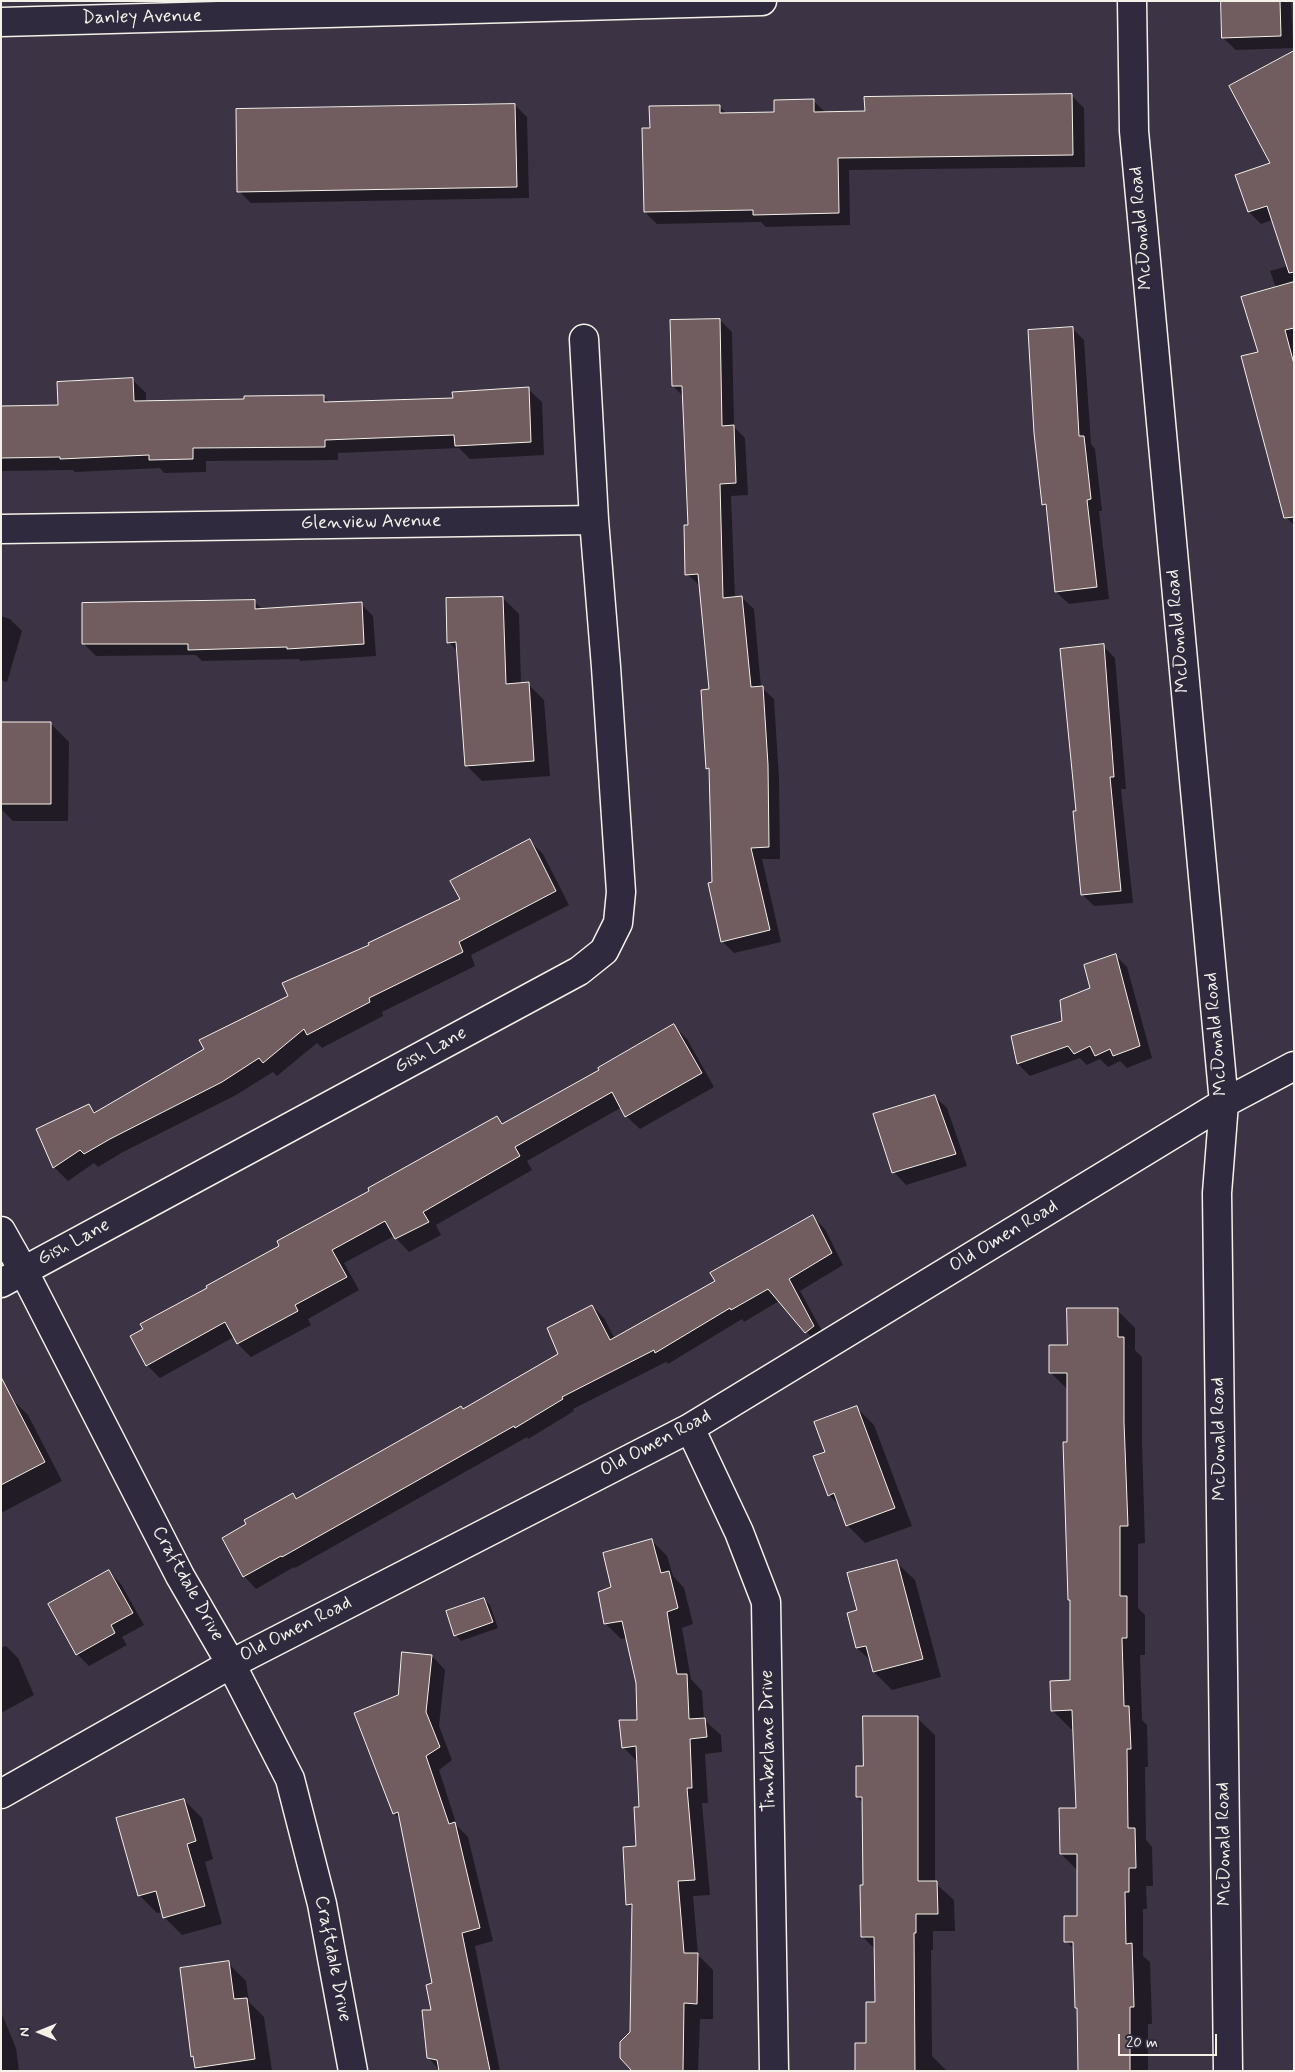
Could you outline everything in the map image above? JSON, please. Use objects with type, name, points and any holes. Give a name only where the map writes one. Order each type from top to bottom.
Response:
[{"type":"street","name":"Danley Avenue","points":[[1,22],[58,11],[762,1]]},
{"type":"street","name":"McDonald Road","points":[[1132,1],[1134,131],[1224,1103],[1217,1193],[1228,2071]]},
{"type":"street","points":[[584,339],[594,520]]},
{"type":"street","name":"Glenview Avenue","points":[[1,529],[594,520]]},
{"type":"street","name":"Gish Lane","points":[[12,1276],[579,971],[604,950],[618,923],[621,892],[594,520]]},
{"type":"street","name":"Old Omen Road","points":[[1,1794],[231,1664],[690,1428],[1224,1103],[1294,1066]]},
{"type":"street","name":"Craftdale Drive","points":[[1,1231],[12,1276],[231,1664],[290,1779],[322,1904],[353,2071]]},
{"type":"street","name":"Timberlane Drive","points":[[690,1428],[739,1532],[766,1602],[774,2071]]},
{"type":"building","points":[[1221,1],[1280,1],[1281,36],[1222,38]]},
{"type":"building","points":[[1294,51],[1294,272],[1289,273],[1267,206],[1248,212],[1235,175],[1270,163],[1229,86]]},
{"type":"building","points":[[1072,94],[1073,155],[838,158],[839,213],[753,215],[753,210],[644,212],[642,128],[650,128],[649,106],[720,105],[720,113],[774,112],[774,100],[814,99],[814,112],[865,111],[864,97]]},
{"type":"building","points":[[515,104],[517,187],[237,192],[236,109]]},
{"type":"building","points":[[1294,282],[1294,328],[1285,330],[1294,364],[1294,517],[1284,518],[1241,356],[1258,352],[1241,297]]},
{"type":"building","points":[[720,319],[722,426],[734,425],[736,483],[720,484],[723,598],[742,596],[751,687],[763,686],[768,765],[769,847],[751,848],[770,930],[721,942],[708,883],[712,882],[709,768],[706,769],[701,690],[709,689],[698,574],[685,575],[684,525],[688,525],[682,386],[672,386],[670,320]]},
{"type":"building","points":[[1073,327],[1079,436],[1084,436],[1091,499],[1087,500],[1097,587],[1055,592],[1046,504],[1042,505],[1034,433],[1028,330]]},
{"type":"building","points":[[133,378],[134,401],[244,399],[244,396],[324,395],[324,402],[453,398],[452,392],[529,387],[531,442],[455,446],[454,435],[325,440],[325,447],[193,448],[193,459],[149,460],[149,455],[60,459],[60,457],[1,458],[1,406],[58,405],[57,382]]},
{"type":"building","points":[[503,597],[506,684],[529,682],[534,761],[465,766],[456,642],[447,643],[446,598]]},
{"type":"building","points":[[255,600],[255,609],[362,602],[364,644],[287,649],[287,647],[188,650],[188,644],[82,644],[82,603]]},
{"type":"building","points":[[1104,644],[1114,777],[1110,777],[1121,891],[1081,895],[1073,811],[1076,811],[1060,649]]},
{"type":"building","points":[[1,722],[51,722],[51,804],[1,804]]},
{"type":"building","points":[[530,839],[556,891],[459,942],[463,952],[369,998],[370,1002],[307,1035],[304,1029],[263,1063],[259,1058],[222,1082],[84,1154],[80,1150],[53,1168],[36,1129],[89,1104],[94,1113],[204,1049],[199,1040],[288,996],[282,983],[369,945],[368,943],[460,899],[450,881]]},
{"type":"building","points":[[1116,954],[1140,1046],[1113,1056],[1110,1049],[1095,1056],[1090,1046],[1074,1054],[1068,1046],[1017,1064],[1011,1036],[1062,1021],[1060,1000],[1090,988],[1084,965]]},
{"type":"building","points":[[674,1024],[702,1073],[625,1117],[612,1092],[515,1147],[520,1156],[423,1212],[429,1222],[395,1239],[385,1221],[332,1250],[347,1277],[295,1305],[298,1311],[237,1344],[225,1322],[146,1366],[130,1336],[143,1329],[140,1324],[279,1246],[277,1241],[369,1191],[368,1188],[497,1116],[502,1124],[599,1070],[598,1068]]},
{"type":"building","points":[[935,1095],[956,1154],[892,1173],[873,1114]]},
{"type":"building","points":[[813,1215],[832,1253],[789,1279],[814,1326],[805,1333],[768,1289],[731,1310],[730,1308],[655,1353],[654,1350],[562,1397],[563,1399],[515,1428],[514,1426],[282,1557],[243,1577],[222,1538],[246,1524],[244,1520],[293,1493],[296,1499],[461,1406],[463,1409],[558,1354],[547,1328],[592,1305],[610,1340],[715,1281],[710,1273]]},
{"type":"building","points":[[1067,1308],[1118,1308],[1118,1337],[1124,1337],[1124,1422],[1128,1526],[1120,1526],[1120,1596],[1127,1596],[1127,1638],[1122,1638],[1124,1706],[1129,1706],[1131,1749],[1127,1749],[1128,1828],[1135,1828],[1136,1868],[1129,1868],[1129,1892],[1125,1892],[1126,1944],[1132,1943],[1134,2007],[1130,2007],[1130,2071],[1078,2071],[1073,1942],[1064,1942],[1064,1916],[1077,1916],[1077,1854],[1060,1854],[1059,1808],[1076,1808],[1072,1710],[1051,1711],[1050,1681],[1070,1680],[1070,1600],[1068,1600],[1063,1442],[1067,1442],[1067,1373],[1049,1373],[1049,1345],[1067,1345]]},
{"type":"building","points":[[1,1377],[45,1462],[1,1485]]},
{"type":"building","points":[[857,1406],[895,1508],[846,1526],[834,1493],[828,1496],[813,1456],[825,1452],[814,1422]]},
{"type":"building","points":[[652,1539],[661,1573],[669,1571],[678,1608],[667,1612],[677,1674],[687,1674],[689,1719],[705,1718],[707,1737],[690,1739],[692,1788],[687,1788],[695,1880],[678,1881],[684,1953],[698,1953],[697,2004],[684,2003],[683,2071],[632,2071],[620,2058],[620,2042],[630,2032],[632,1904],[626,1905],[623,1847],[636,1846],[634,1807],[639,1807],[636,1746],[622,1748],[619,1720],[637,1720],[636,1683],[622,1621],[604,1624],[598,1592],[611,1587],[603,1553]]},
{"type":"building","points":[[897,1560],[923,1659],[873,1672],[866,1646],[856,1648],[847,1613],[857,1610],[847,1573]]},
{"type":"building","points":[[109,1570],[133,1613],[111,1625],[115,1633],[76,1655],[48,1604]]},
{"type":"building","points":[[484,1598],[493,1622],[454,1636],[446,1611]]},
{"type":"building","points":[[402,1652],[432,1655],[426,1712],[440,1747],[426,1756],[449,1824],[455,1822],[480,1928],[462,1933],[490,2071],[439,2071],[437,2060],[427,2058],[422,2010],[431,2010],[426,1985],[432,1983],[398,1812],[393,1814],[354,1713],[398,1695]]},
{"type":"building","points":[[863,1716],[918,1716],[918,1881],[937,1881],[938,1914],[916,1914],[916,1933],[914,1933],[915,2071],[855,2071],[855,2043],[866,2043],[866,2002],[875,2002],[874,1937],[861,1937],[860,1885],[863,1885],[862,1797],[856,1797],[856,1766],[863,1766]]},
{"type":"building","points":[[184,1799],[196,1841],[187,1844],[205,1906],[163,1918],[156,1891],[138,1896],[116,1818]]},
{"type":"building","points":[[229,1961],[234,1999],[247,1998],[255,2059],[195,2068],[193,2056],[191,2057],[180,1968]]}]
